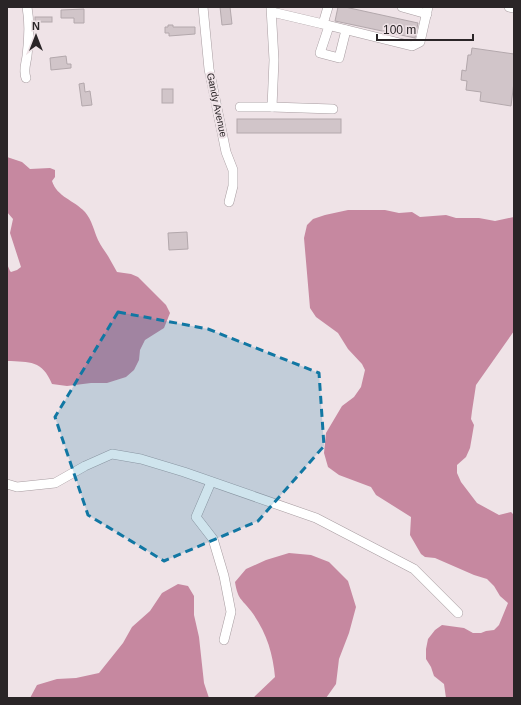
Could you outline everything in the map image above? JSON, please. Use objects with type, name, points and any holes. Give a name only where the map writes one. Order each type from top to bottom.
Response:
[{"type":"street","points":[[26,78],[24,68],[27,56],[29,25],[27,7]]},
{"type":"street","name":"Gandy Avenue","points":[[203,7],[209,69],[226,152],[233,170],[233,186],[229,202]]},
{"type":"street","points":[[328,7],[320,53],[339,58],[346,30]]},
{"type":"street","points":[[272,107],[274,60],[272,10],[412,46],[420,42],[427,10],[402,7]]},
{"type":"street","points":[[509,7],[514,8]]},
{"type":"street","points":[[240,107],[333,109]]},
{"type":"street","points":[[7,484],[17,487],[55,484],[85,466],[112,454],[141,459],[184,472],[316,518],[414,569],[458,613]]},
{"type":"street","points":[[211,482],[196,517],[213,539],[224,576],[231,612],[224,640]]},
{"type":"highlighted area","points":[[118,312],[208,329],[319,373],[324,446],[258,521],[164,561],[88,515],[55,417]]},
{"type":"shaded area","points":[[7,157],[22,162],[30,169],[50,168],[55,170],[55,177],[52,181],[54,186],[62,195],[85,212],[101,246],[117,272],[131,274],[138,277],[166,305],[170,313],[164,328],[145,340],[140,350],[139,360],[134,370],[126,377],[107,383],[67,386],[52,384],[44,370],[39,366],[29,362],[7,361],[7,264],[11,272],[21,267],[10,233],[13,219],[7,212]]},
{"type":"shaded area","points":[[348,210],[385,210],[399,213],[412,212],[420,217],[446,215],[456,218],[479,218],[495,221],[514,217],[514,331],[476,385],[471,419],[474,425],[470,448],[466,457],[457,465],[457,473],[461,482],[477,503],[499,515],[511,512],[514,515],[514,698],[446,698],[444,684],[434,676],[426,659],[428,639],[435,630],[442,625],[464,628],[473,633],[494,630],[499,625],[508,603],[500,596],[494,586],[487,579],[435,558],[425,557],[421,554],[410,535],[411,517],[376,495],[371,487],[339,475],[328,467],[324,453],[326,433],[342,406],[354,397],[361,387],[365,370],[362,364],[348,349],[338,333],[316,317],[310,308],[304,238],[307,225],[313,219]]},
{"type":"shaded area","points":[[289,553],[311,555],[329,562],[348,581],[356,607],[349,633],[339,659],[336,684],[326,698],[253,698],[275,677],[274,668],[265,634],[251,611],[239,596],[235,582],[246,569],[266,560]]},
{"type":"shaded area","points":[[178,584],[188,586],[194,596],[194,615],[199,637],[204,683],[209,698],[30,698],[37,685],[57,679],[76,678],[99,673],[123,643],[132,627],[150,611],[162,593]]},
{"type":"building","points":[[220,7],[230,7],[232,24],[222,25]]},
{"type":"building","points":[[338,7],[345,7],[418,23],[415,38],[335,21]]},
{"type":"building","points":[[84,9],[84,23],[74,23],[74,18],[61,18],[61,10]]},
{"type":"building","points":[[35,17],[52,17],[52,22],[35,22]]},
{"type":"building","points":[[168,25],[173,25],[173,27],[195,27],[195,34],[169,36],[169,33],[165,33],[165,27],[168,27]]},
{"type":"building","points":[[472,48],[514,54],[514,82],[511,106],[480,101],[481,92],[466,90],[467,81],[461,80],[462,70],[466,71],[468,55],[471,55]]},
{"type":"building","points":[[66,56],[67,64],[71,64],[71,68],[51,70],[50,58]]},
{"type":"building","points":[[84,83],[85,92],[90,91],[92,105],[82,106],[79,84]]},
{"type":"building","points":[[162,89],[173,89],[173,103],[162,103]]},
{"type":"building","points":[[237,119],[341,119],[341,133],[237,133]]},
{"type":"building","points":[[187,232],[188,249],[169,250],[168,233]]}]
